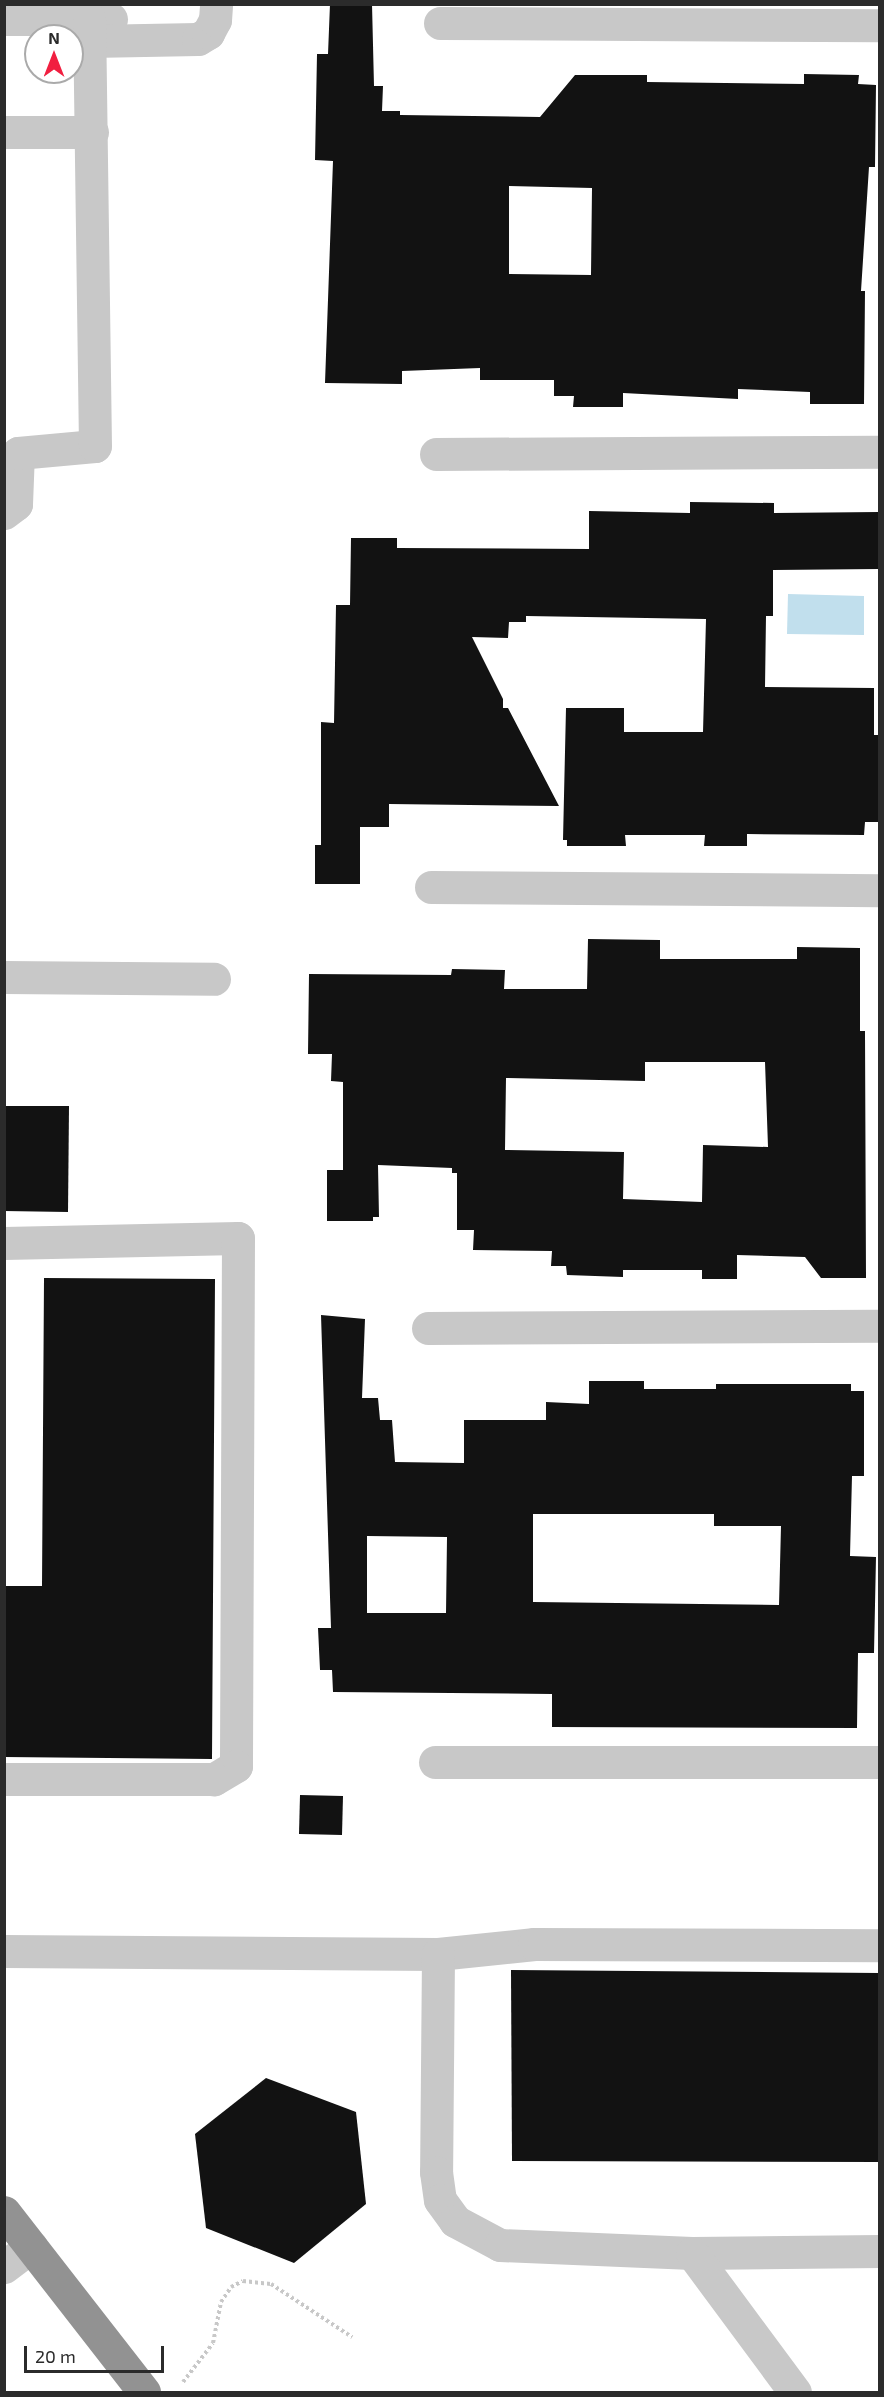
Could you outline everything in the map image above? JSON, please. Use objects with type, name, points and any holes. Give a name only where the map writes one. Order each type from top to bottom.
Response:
[{"type":"highway","points":[[4,2212],[144,2392]]},
{"type":"lane","points":[[4,19],[100,27],[198,39],[208,33],[215,20],[216,4]]},
{"type":"lane","points":[[440,23],[879,25]]},
{"type":"lane","points":[[4,513],[16,504],[11,452],[95,446],[92,132],[100,27]]},
{"type":"lane","points":[[4,132],[92,132]]},
{"type":"lane","points":[[436,454],[879,452]]},
{"type":"lane","points":[[431,887],[879,890]]},
{"type":"lane","points":[[4,977],[214,979]]},
{"type":"lane","points":[[4,1243],[238,1238],[236,1766],[214,1779],[4,1779]]},
{"type":"lane","points":[[428,1328],[879,1326]]},
{"type":"lane","points":[[435,1762],[879,1762]]},
{"type":"lane","points":[[4,1951],[438,1954],[534,1944],[879,1945]]},
{"type":"lane","points":[[438,1954],[436,2172],[440,2200],[455,2221],[500,2245],[692,2253],[879,2251]]},
{"type":"lane","points":[[4,2267],[31,2247]]},
{"type":"lane","points":[[692,2253],[795,2392]]},
{"type":"path","points":[[182,2384],[213,2343],[222,2302],[231,2287],[243,2281],[271,2284],[352,2337]]},
{"type":"water","points":[[788,594],[864,596],[864,635],[787,634]]},
{"type":"building","points":[[330,4],[372,4],[374,86],[383,86],[382,111],[400,111],[400,115],[540,117],[575,75],[647,75],[647,82],[804,84],[804,74],[859,75],[858,84],[876,85],[875,167],[869,167],[861,291],[865,291],[864,404],[810,404],[810,392],[738,389],[738,399],[623,393],[623,407],[573,407],[574,396],[554,396],[554,380],[480,380],[480,368],[402,371],[402,384],[325,383],[333,161],[315,160],[317,54],[328,54]],"holes":[[[509,186],[592,188],[591,275],[509,274]]]},
{"type":"building","points":[[690,502],[774,503],[774,513],[879,512],[879,569],[773,570],[773,616],[766,616],[765,687],[874,688],[874,735],[879,735],[879,822],[865,822],[864,835],[747,834],[747,846],[704,846],[705,835],[625,835],[626,846],[567,846],[567,840],[563,840],[566,708],[624,708],[624,732],[703,732],[706,619],[526,616],[526,622],[509,622],[508,638],[472,637],[503,699],[503,708],[508,708],[559,806],[389,804],[389,827],[360,827],[360,884],[315,884],[315,845],[321,845],[321,722],[334,723],[336,605],[350,605],[351,538],[397,538],[397,548],[589,549],[589,511],[690,513]]},
{"type":"building","points":[[588,939],[660,940],[660,959],[797,959],[797,947],[860,948],[860,1031],[865,1031],[866,1278],[821,1278],[805,1257],[737,1255],[737,1279],[702,1279],[702,1270],[623,1270],[623,1277],[567,1275],[566,1266],[551,1266],[552,1251],[473,1250],[474,1230],[457,1230],[457,1173],[452,1173],[452,1168],[378,1165],[379,1217],[373,1217],[373,1221],[327,1221],[327,1170],[343,1170],[343,1082],[331,1081],[332,1054],[308,1054],[309,974],[451,975],[452,969],[505,970],[504,989],[587,989]],"holes":[[[645,1062],[765,1062],[768,1147],[703,1145],[702,1202],[623,1199],[624,1152],[505,1150],[506,1078],[645,1081]]]},
{"type":"building","points":[[4,1106],[69,1106],[68,1212],[4,1211]]},
{"type":"building","points":[[44,1278],[215,1279],[212,1759],[4,1757],[4,1586],[42,1586]]},
{"type":"building","points":[[321,1315],[365,1319],[362,1398],[378,1398],[380,1420],[392,1420],[395,1462],[464,1463],[464,1420],[546,1420],[546,1402],[589,1404],[589,1381],[644,1381],[644,1389],[716,1389],[716,1384],[851,1384],[851,1391],[864,1391],[864,1476],[852,1476],[850,1556],[876,1557],[874,1653],[858,1653],[857,1728],[552,1727],[552,1694],[333,1692],[332,1670],[320,1670],[318,1628],[331,1628]],"holes":[[[533,1514],[714,1514],[714,1526],[781,1526],[779,1605],[533,1602]],[[367,1536],[447,1537],[446,1613],[367,1613]]]},
{"type":"building","points":[[300,1795],[343,1796],[342,1835],[299,1834]]},
{"type":"building","points":[[511,1970],[879,1973],[879,2162],[512,2161]]},
{"type":"building","points":[[266,2078],[356,2112],[366,2204],[294,2263],[206,2228],[195,2134]]}]
